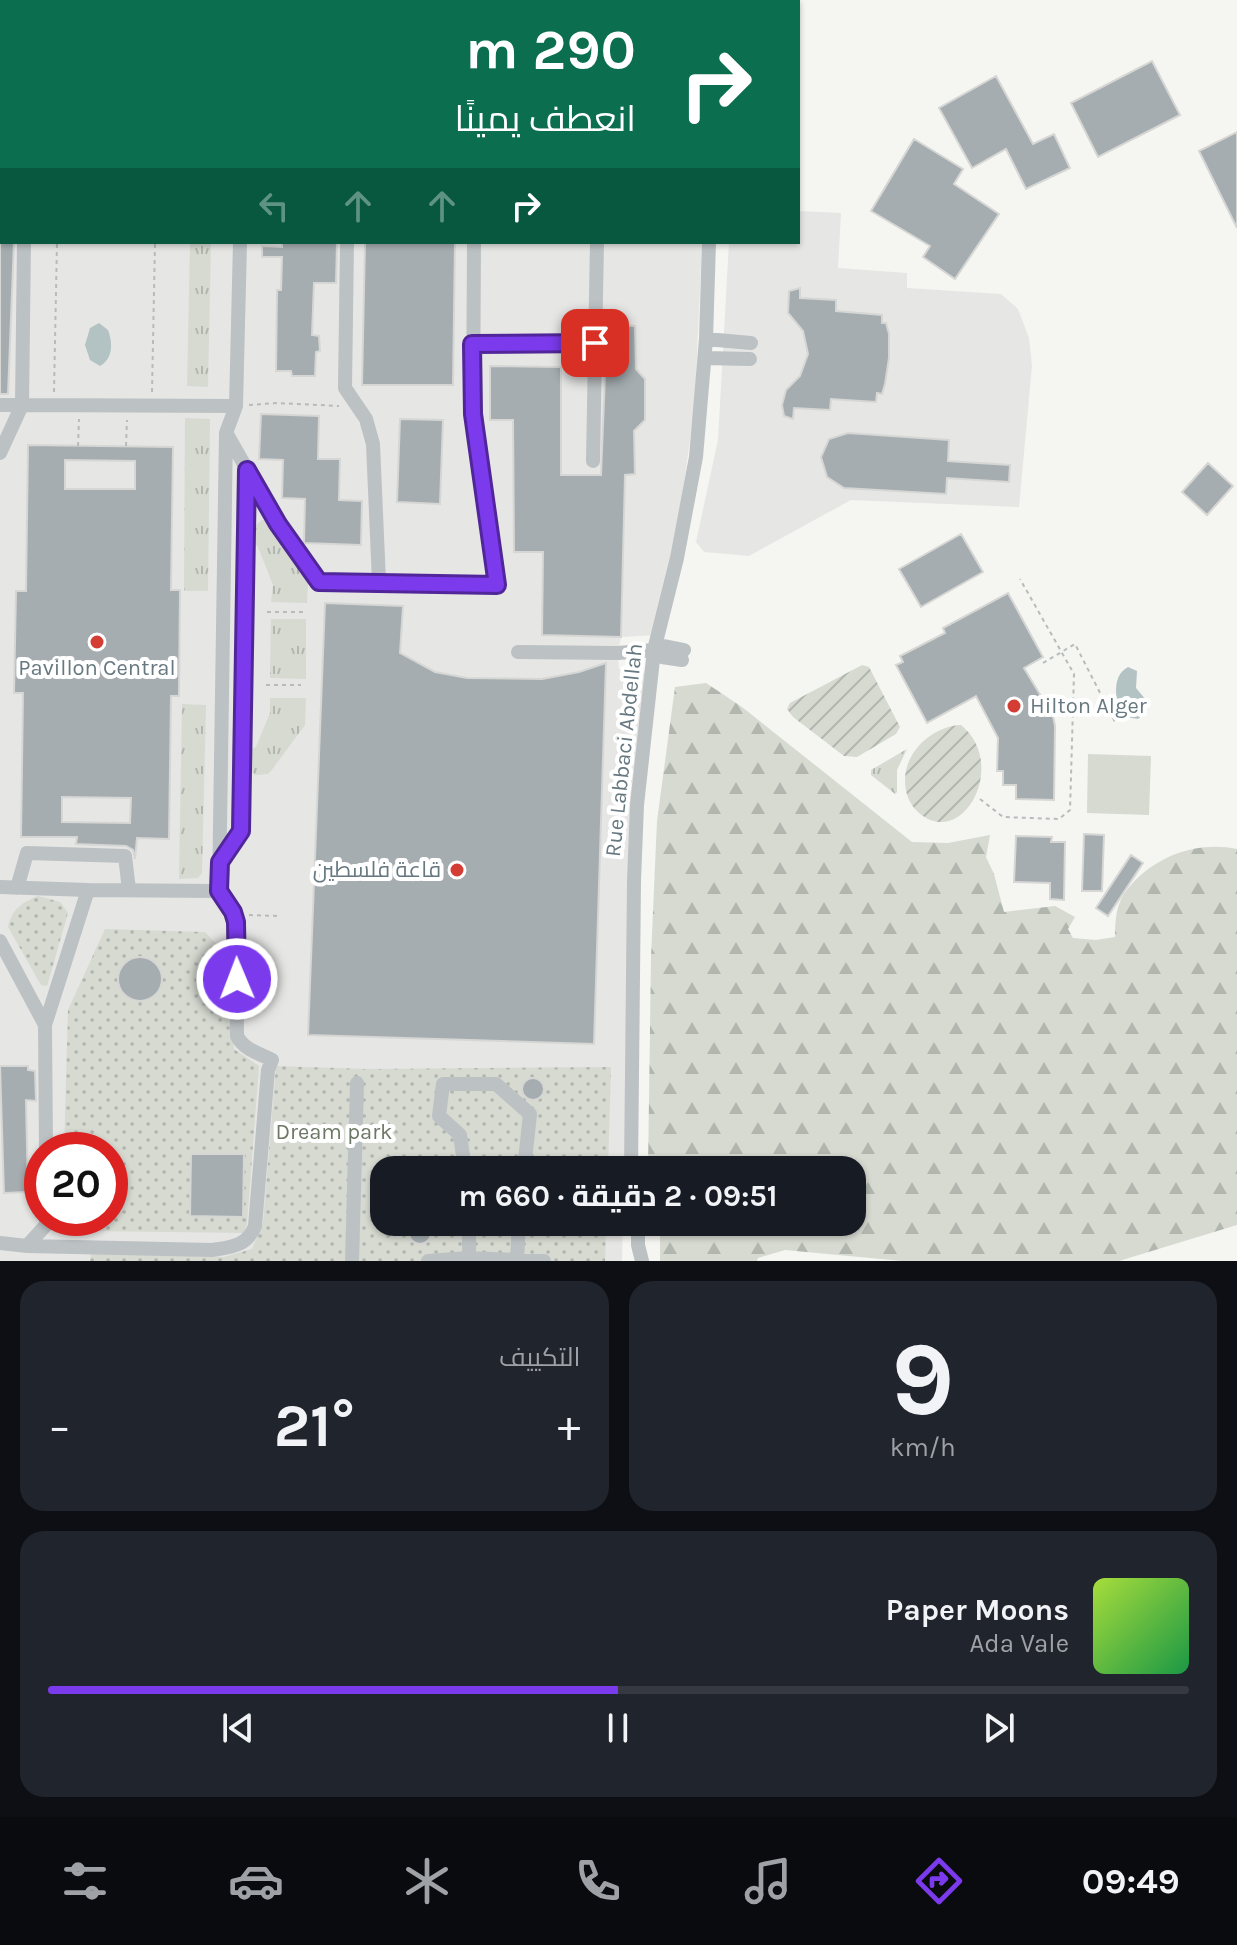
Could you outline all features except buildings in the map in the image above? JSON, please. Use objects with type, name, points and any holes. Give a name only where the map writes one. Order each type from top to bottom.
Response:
[{"type":"street","points":[[0,453],[22,405],[24,244]]},
{"type":"street","points":[[0,1243],[212,1250],[229,1248],[247,1240],[255,1226],[268,1070],[272,1060],[249,1050],[237,1036],[236,922],[219,891],[226,433],[236,406],[240,244]]},
{"type":"street","points":[[347,244],[345,388],[366,419],[373,444],[379,582]]},
{"type":"street","points":[[226,433],[278,524],[319,582],[497,585],[473,414],[474,244]]},
{"type":"street","points":[[593,461],[597,244]]},
{"type":"street","name":"Rue Labbaci Abdellah","points":[[709,244],[709,339]]},
{"type":"street","name":"Rue Labbaci Abdellah","points":[[631,1156],[635,842],[644,732],[697,491],[715,244]]},
{"type":"street","points":[[709,339],[751,343]]},
{"type":"street","points":[[472,344],[595,343]]},
{"type":"street","points":[[708,358],[750,359]]},
{"type":"street","points":[[0,405],[236,406]]},
{"type":"street","points":[[220,862],[241,831],[247,470]]},
{"type":"street","points":[[518,652],[660,651],[683,655]]},
{"type":"street","name":"Rue Labbaci Abdellah","points":[[639,1156],[640,844],[660,651]]},
{"type":"street","points":[[17,888],[27,853],[125,856],[129,890]]},
{"type":"street","points":[[0,887],[219,891]]},
{"type":"street","points":[[46,1132],[45,1025],[88,890]]},
{"type":"street","points":[[0,941],[45,1025]]},
{"type":"street","points":[[352,1261],[357,1083]]},
{"type":"street","points":[[463,1156],[460,1135],[439,1116],[443,1084],[496,1084],[530,1114],[526,1156]]},
{"type":"street","points":[[27,1246],[35,1236]]},
{"type":"street","points":[[50,1236],[53,1245]]},
{"type":"street","points":[[469,1236],[469,1259]]},
{"type":"street","points":[[517,1259],[518,1236]]},
{"type":"street","points":[[630,1261],[631,1236]]},
{"type":"street","points":[[638,1236],[642,1261]]},
{"type":"street","points":[[146,1248],[179,1261]]},
{"type":"street","points":[[428,1261],[544,1261]]},
{"type":"path","points":[[54,405],[57,244]]},
{"type":"path","points":[[152,406],[155,244]]},
{"type":"path","points":[[236,406],[277,403],[357,405]]},
{"type":"path","points":[[78,446],[79,405]]},
{"type":"path","points":[[126,446],[127,406]]},
{"type":"path","points":[[980,799],[1003,817],[1059,819],[1070,810],[1074,674],[1020,579]]},
{"type":"path","points":[[267,612],[304,612]]},
{"type":"path","points":[[1043,663],[1075,644],[1115,722]]},
{"type":"path","points":[[266,685],[301,685]]},
{"type":"path","points":[[243,915],[280,916]]},
{"type":"shaded area","points":[[800,211],[841,213],[838,268],[907,273],[907,288],[1001,294],[1018,309],[1029,338],[1032,366],[1019,507],[851,500],[749,556],[704,552],[696,542],[718,440],[729,244],[800,244]]},
{"type":"shaded area","points":[[0,244],[702,244],[695,402],[681,507],[657,635],[621,637],[618,653],[619,669],[642,668],[646,676],[625,1156],[370,1156],[370,1236],[623,1236],[622,1261],[0,1261]]},
{"type":"shaded area","points":[[99,323],[108,330],[111,340],[110,355],[100,366],[90,360],[85,345],[90,328]]},
{"type":"shaded area","points":[[1128,667],[1137,671],[1136,688],[1146,700],[1145,713],[1138,719],[1126,717],[1118,710],[1117,681]]},
{"type":"green space","points":[[190,244],[211,244],[208,387],[187,386]]},
{"type":"green space","points":[[185,418],[210,419],[208,591],[184,591]]},
{"type":"green space","points":[[262,520],[268,520],[308,583],[307,603],[271,602],[273,585],[254,542],[255,526]]},
{"type":"green space","points":[[271,619],[306,619],[306,679],[270,678]]},
{"type":"green space","points":[[862,665],[869,667],[900,727],[896,734],[857,757],[844,756],[787,709],[790,703]]},
{"type":"green space","points":[[706,683],[742,707],[912,842],[948,843],[990,835],[986,857],[1004,912],[1055,906],[1075,917],[1068,929],[1073,938],[1096,940],[1115,937],[1118,909],[1124,894],[1134,881],[1160,862],[1205,847],[1237,849],[1237,1225],[1119,1261],[902,1261],[785,1250],[758,1258],[757,1261],[660,1261],[660,1236],[866,1236],[866,1156],[648,1156],[651,957],[657,821],[675,687]]},
{"type":"green space","points":[[270,698],[306,698],[305,725],[271,771],[256,775],[252,772],[251,749],[256,747],[270,713]]},
{"type":"green space","points":[[182,704],[206,705],[202,873],[198,878],[179,879]]},
{"type":"green space","points":[[961,725],[975,741],[981,760],[980,780],[974,798],[964,812],[951,820],[935,821],[919,813],[910,802],[905,785],[906,769],[922,742],[940,730]]},
{"type":"green space","points":[[907,749],[897,770],[895,794],[871,775],[871,770]]},
{"type":"green space","points":[[1088,754],[1151,756],[1149,815],[1087,813]]},
{"type":"green space","points":[[38,896],[60,902],[68,913],[47,986],[41,985],[8,927],[18,907]]},
{"type":"green space","points":[[105,929],[205,932],[228,956],[234,1049],[259,1066],[244,1233],[128,1231],[128,1132],[65,1132],[68,1010]]},
{"type":"green space","name":"Dream park","points":[[276,1066],[367,1069],[611,1067],[608,1156],[370,1156],[370,1236],[606,1236],[605,1261],[90,1261],[91,1253],[224,1257],[252,1249],[263,1223]]},
{"type":"place","name":"Pavillon Central","points":[[97,642]]},
{"type":"place","name":"Hilton Alger","points":[[1014,706]]},
{"type":"place","name":"قاعة فلسطين","points":[[457,870]]},
{"type":"route","points":[[237,979],[236,922],[219,891],[220,862],[241,831],[247,470],[278,524],[319,582],[497,585],[473,414],[472,344],[595,343]]}]
